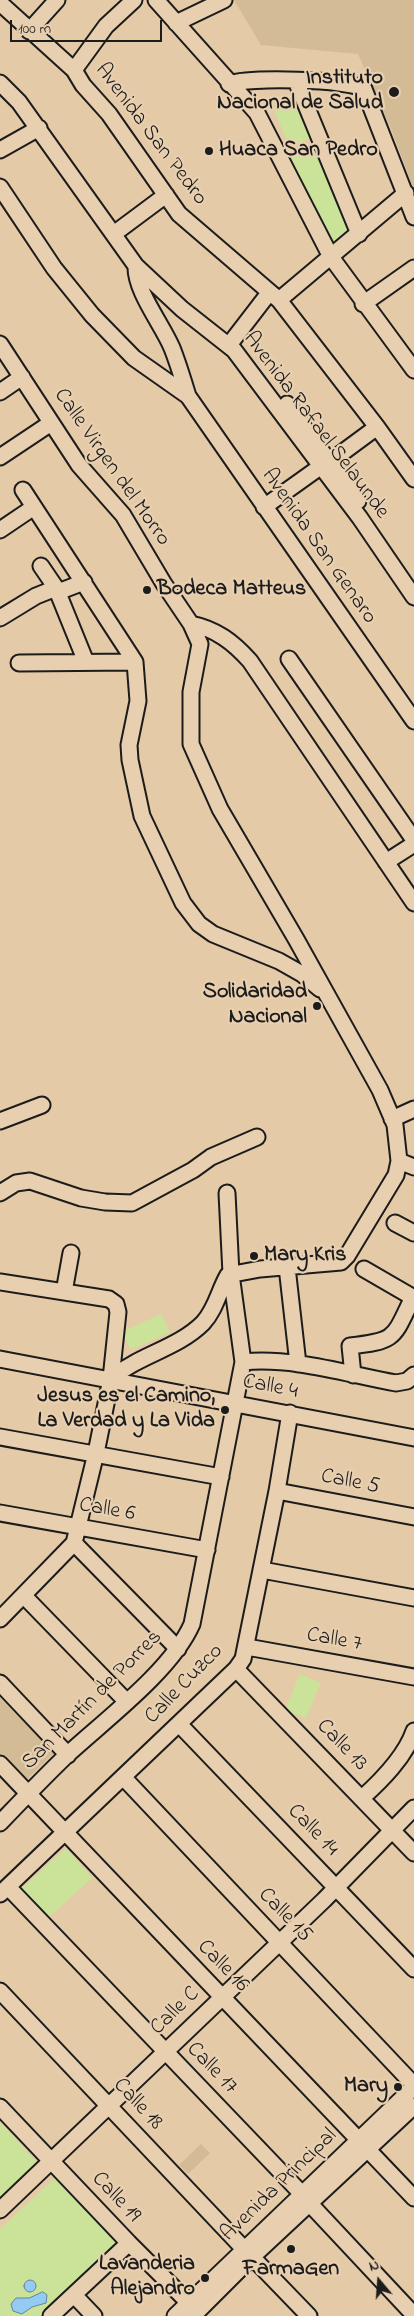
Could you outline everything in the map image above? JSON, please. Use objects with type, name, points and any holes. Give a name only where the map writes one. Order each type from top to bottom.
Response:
[{"type":"street","points":[[28,31],[57,0]]},
{"type":"street","points":[[74,70],[106,26],[134,0]]},
{"type":"street","points":[[156,0],[229,84],[257,113],[331,257],[363,304],[414,370]]},
{"type":"street","points":[[176,23],[224,0]]},
{"type":"street","name":"Avenida San Pedro","points":[[0,3],[28,31],[74,70],[83,85],[109,114],[179,214],[274,296],[377,427],[414,479]]},
{"type":"street","points":[[229,84],[245,80],[296,81],[350,84],[364,89],[414,217]]},
{"type":"street","points":[[296,81],[359,234]]},
{"type":"street","name":"Avenida Rafael Selaunde","points":[[0,83],[19,102],[39,128],[133,262],[182,309],[229,345],[325,464],[406,578],[414,598]]},
{"type":"street","points":[[0,150],[39,128]]},
{"type":"street","points":[[76,166],[131,248],[140,286],[172,348],[188,396]]},
{"type":"street","points":[[0,187],[54,268],[92,315],[134,358],[188,396]]},
{"type":"street","points":[[229,345],[274,296],[331,257],[406,193]]},
{"type":"street","points":[[119,230],[166,195]]},
{"type":"street","points":[[363,304],[414,268]]},
{"type":"street","name":"Calle Virgen del Morro","points":[[0,344],[79,465],[123,515],[164,584],[191,624],[200,644],[191,692],[191,744],[220,808],[327,995]]},
{"type":"street","points":[[0,392],[22,377]]},
{"type":"street","name":"Avenida San Genaro","points":[[188,396],[414,721]]},
{"type":"street","points":[[287,404],[325,464]]},
{"type":"street","points":[[0,457],[51,423]]},
{"type":"street","points":[[264,507],[377,427]]},
{"type":"street","points":[[23,490],[135,662],[138,701],[129,745],[130,760],[142,816],[183,903],[199,924],[213,934],[279,961],[302,974],[327,995],[380,1090],[392,1119],[399,1161],[396,1174],[347,1256],[333,1264],[286,1267],[231,1274],[226,1279],[215,1304],[204,1322],[189,1335],[121,1370],[111,1378]]},
{"type":"street","points":[[0,530],[34,507]]},
{"type":"street","points":[[41,566],[57,590],[86,662]]},
{"type":"street","points":[[0,618],[36,596],[84,582]]},
{"type":"street","points":[[191,624],[218,632],[236,646],[250,661],[414,902]]},
{"type":"street","points":[[289,659],[412,835],[386,862]]},
{"type":"street","points":[[19,662],[135,662]]},
{"type":"street","points":[[0,1121],[42,1105]]},
{"type":"street","points":[[392,1119],[414,1109]]},
{"type":"street","points":[[0,1193],[16,1182],[30,1181],[81,1198],[105,1202],[132,1203],[193,1170],[211,1157],[257,1137]]},
{"type":"street","points":[[399,1161],[414,1167]]},
{"type":"street","name":"San Martín de Porres","points":[[0,1823],[68,1755],[127,1702],[178,1649],[192,1624],[208,1550],[243,1362],[231,1274],[227,1193]]},
{"type":"street","points":[[395,1223],[414,1233]]},
{"type":"street","points":[[64,1292],[72,1253]]},
{"type":"street","points":[[286,1267],[298,1364]]},
{"type":"street","points":[[353,1375],[350,1346],[378,1343],[394,1336],[414,1298],[364,1270]]},
{"type":"street","points":[[0,1282],[109,1299],[116,1304],[118,1312],[111,1378],[77,1536],[24,1596],[0,1619]]},
{"type":"street","name":"Calle 4","points":[[0,1359],[111,1378],[414,1438]]},
{"type":"street","points":[[243,1362],[266,1360],[298,1364],[396,1383],[407,1381],[414,1375]]},
{"type":"street","name":"Calle Cuzco","points":[[4,1891],[236,1669],[247,1647],[290,1413]]},
{"type":"street","points":[[0,1437],[221,1477]]},
{"type":"street","name":"Calle 5","points":[[277,1491],[414,1517]]},
{"type":"street","name":"Calle 6","points":[[0,1512],[77,1536],[208,1550]]},
{"type":"street","points":[[77,1536],[178,1649]]},
{"type":"street","points":[[262,1570],[414,1598]]},
{"type":"street","points":[[24,1596],[127,1702]]},
{"type":"street","name":"Calle 7","points":[[247,1647],[414,1677]]},
{"type":"street","name":"Calle 13","points":[[236,1669],[414,1853]]},
{"type":"street","points":[[0,1683],[68,1755]]},
{"type":"street","name":"Calle 14","points":[[179,1724],[414,1969]]},
{"type":"street","points":[[362,1798],[380,1782],[395,1763],[414,1730]]},
{"type":"street","name":"Calle 16","points":[[0,1764],[414,2198]]},
{"type":"street","name":"Calle 15","points":[[123,1777],[414,2086]]},
{"type":"street","name":"Calle C","points":[[0,2210],[337,1887],[394,1831],[414,1808]]},
{"type":"street","name":"Calle 17","points":[[4,1891],[165,2052],[414,2315]]},
{"type":"street","name":"Calle 18","points":[[0,1991],[309,2316]]},
{"type":"street","name":"Avenida Principal","points":[[175,2316],[195,2312],[248,2253],[363,2145],[414,2086]]},
{"type":"street","name":"Avenida Principal","points":[[363,2145],[414,2106]]},
{"type":"street","name":"Calle 19","points":[[0,2107],[195,2312]]},
{"type":"street","points":[[52,2316],[128,2243]]},
{"type":"street","points":[[74,2295],[94,2316]]},
{"type":"shaded area","name":"Instituto Nacional de Salud","points":[[234,0],[414,0],[414,190],[392,131],[358,54],[261,45]]},
{"type":"shaded area","points":[[0,1698],[54,1753],[25,1781],[0,1756]]},
{"type":"shaded area","points":[[201,2144],[210,2153],[188,2174],[179,2165]]},
{"type":"green space","points":[[297,93],[314,137],[289,146],[271,101]]},
{"type":"green space","points":[[320,145],[355,230],[328,245],[291,156]]},
{"type":"green space","points":[[161,1314],[170,1332],[131,1350],[122,1332]]},
{"type":"green space","points":[[300,1674],[321,1683],[306,1718],[285,1710]]},
{"type":"green space","points":[[66,1848],[92,1878],[47,1919],[20,1890]]},
{"type":"green space","points":[[0,2122],[38,2164],[0,2201]]},
{"type":"green space","points":[[56,2177],[121,2246],[46,2316],[0,2316],[0,2229]]},
{"type":"water","points":[[32,2280],[35,2281],[35,2291],[28,2292],[25,2291],[24,2284],[25,2281]]},
{"type":"water","points":[[43,2292],[47,2295],[46,2303],[32,2307],[22,2314],[13,2311],[11,2304],[16,2298],[29,2298]]},
{"type":"place","name":"Instituto Nacional de Salud","points":[[394,92]]},
{"type":"place","name":"Huaca San Pedro","points":[[209,151]]},
{"type":"place","name":"Bodeca Matteus","points":[[147,590]]},
{"type":"place","name":"Solidaridad Nacional","points":[[317,1006]]},
{"type":"place","name":"Mary Kris","points":[[254,1256]]},
{"type":"place","name":"Jesus es el Camino, La Verdad y La Vida","points":[[225,1410]]},
{"type":"place","name":"Mary","points":[[398,2087]]},
{"type":"place","name":"FarmaGen","points":[[291,2249]]},
{"type":"place","name":"Lavanderia Alejandro","points":[[205,2278]]}]
